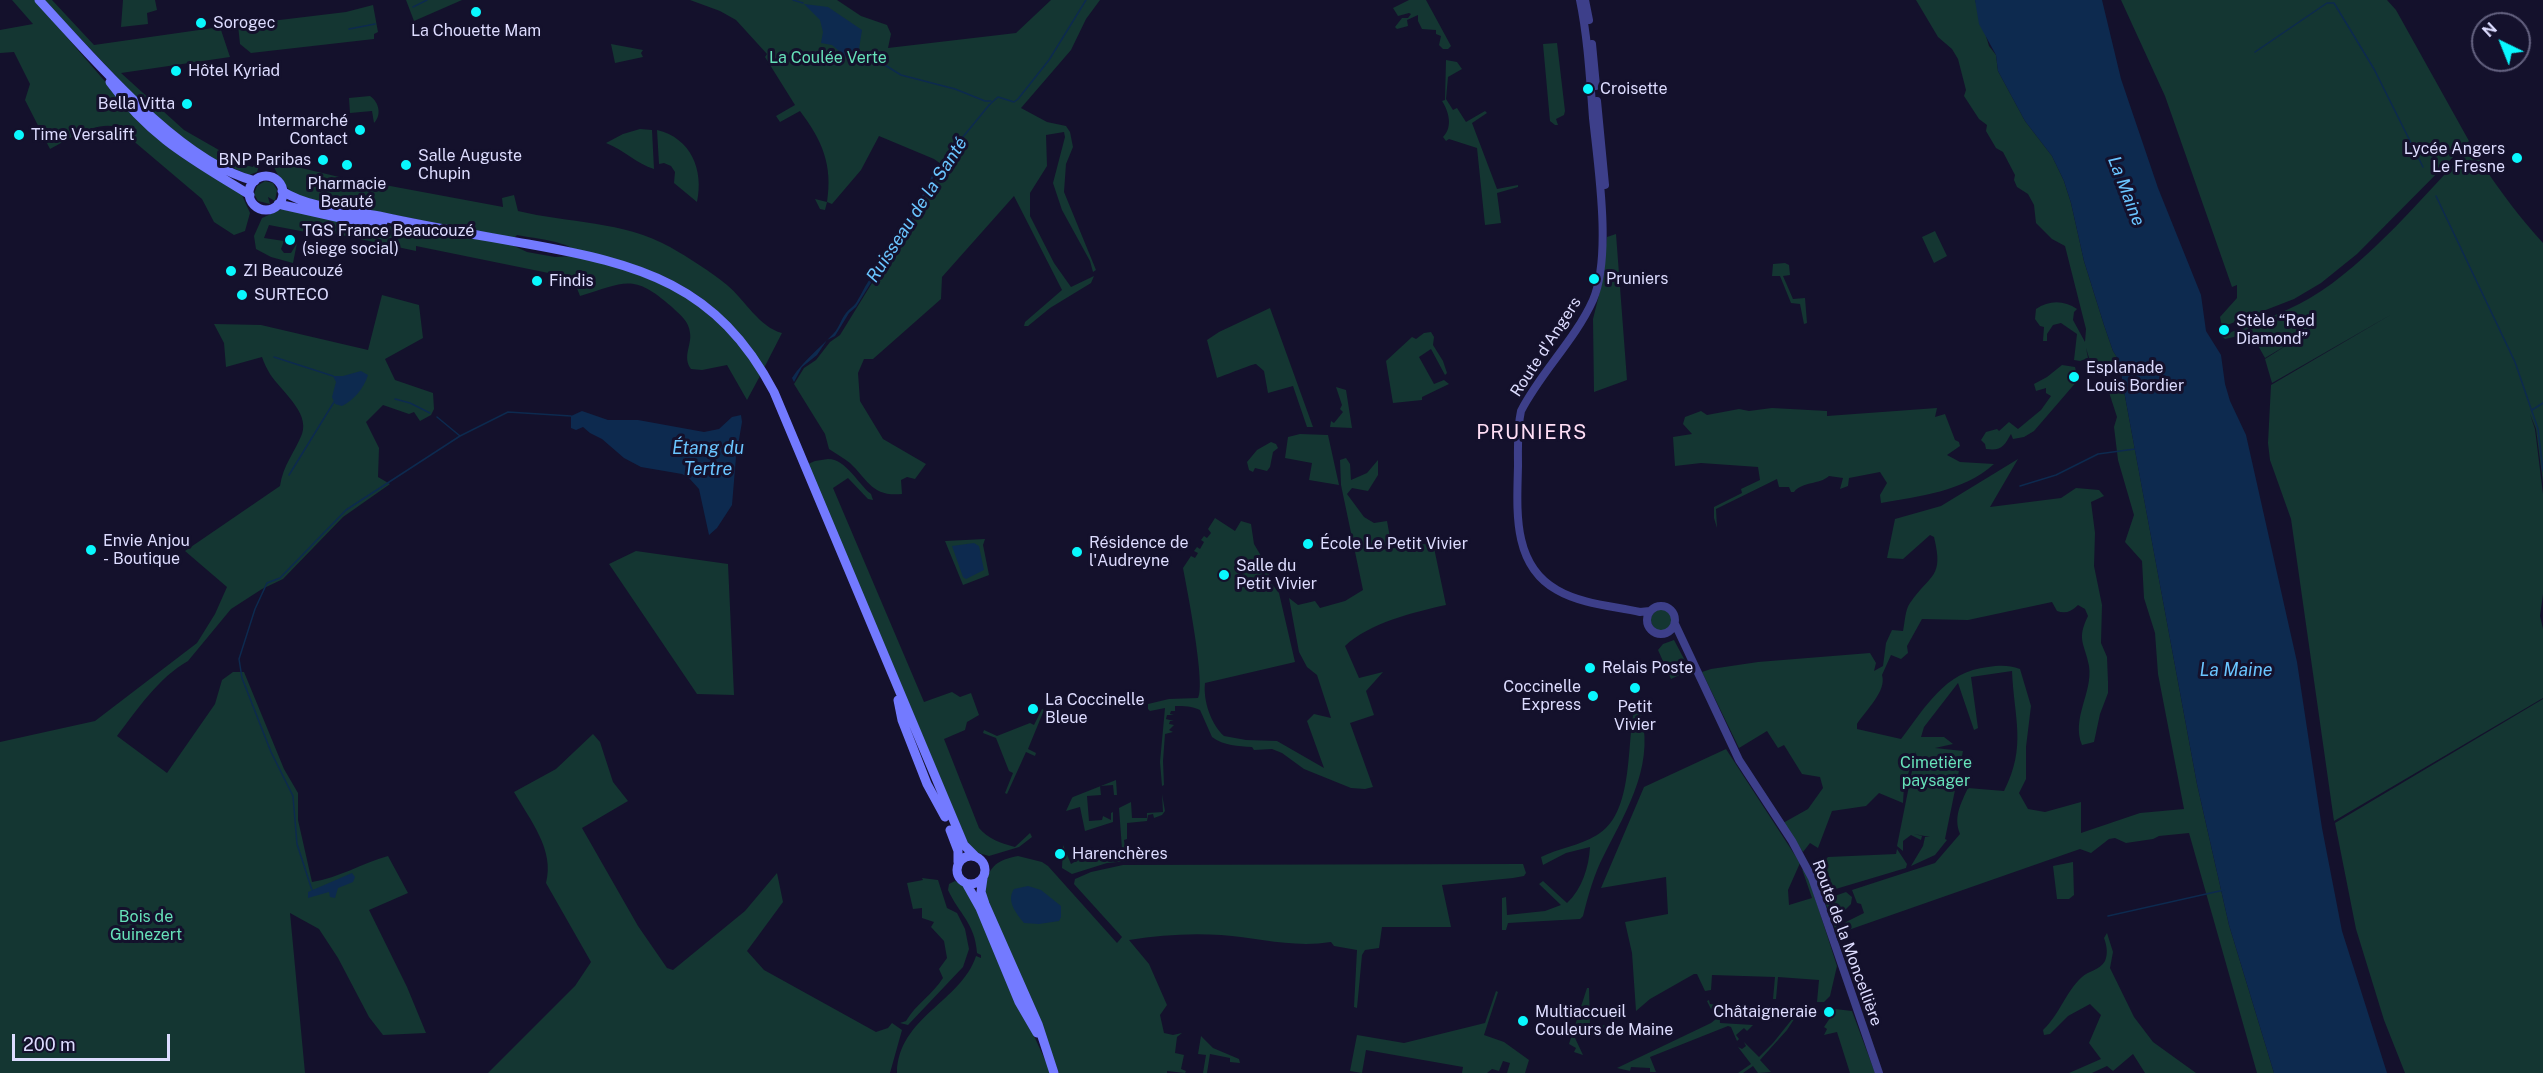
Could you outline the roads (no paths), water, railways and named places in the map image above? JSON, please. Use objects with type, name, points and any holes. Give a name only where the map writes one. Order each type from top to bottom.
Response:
[{"type":"main road","points":[[39,0],[93,59],[152,117],[206,159],[237,176],[255,181]]},
{"type":"main road","points":[[93,59],[124,102],[154,132],[190,160],[250,195]]},
{"type":"main road","points":[[261,177],[270,177],[279,183],[282,191],[278,204],[271,209],[260,208],[253,204],[250,195],[255,181],[261,177]]},
{"type":"main road","points":[[282,191],[292,197],[313,203],[612,260],[657,276],[713,312],[747,349],[774,392],[964,845],[984,863],[981,892],[1030,1004],[1054,1073]]},
{"type":"main road","points":[[278,204],[345,219],[422,225]]},
{"type":"main road","points":[[894,680],[902,720],[927,784],[943,812],[956,843],[957,874],[966,883],[980,908],[1019,1002],[1042,1040]]},
{"type":"main road","points":[[958,862],[965,856],[975,856]]},
{"type":"main road","points":[[966,883],[975,884],[983,878]]},
{"type":"street","name":"Route d'Angers","points":[[1580,0],[1593,104],[1602,233],[1598,282],[1593,300],[1521,411],[1518,430],[1519,526],[1522,543],[1531,566],[1548,584],[1579,599],[1649,615]]},
{"type":"street","name":"Route d'Angers","points":[[1586,0],[1605,180],[1605,224],[1602,233]]},
{"type":"street","points":[[1668,633],[1675,624],[1676,617],[1669,608],[1659,606],[1649,615],[1649,627],[1655,634],[1668,633],[1681,637]]},
{"type":"street","name":"Route de la Moncellière","points":[[1675,624],[1685,641],[1739,760],[1787,832],[1812,878],[1879,1073]]},
{"type":"water","name":"La Maine","points":[[1975,0],[2102,0],[2121,79],[2158,188],[2201,295],[2206,331],[2221,355],[2230,401],[2246,435],[2297,662],[2322,828],[2342,931],[2387,1073],[2274,1073],[2229,925],[2197,784],[2122,380],[2121,364],[2113,351],[2084,261],[2064,181],[2052,156],[2025,121],[1998,71],[1996,55],[1979,24]]},
{"type":"water","points":[[804,4],[828,7],[862,30],[859,49],[852,62],[832,45],[821,43],[823,32],[820,20]]},
{"type":"water","points":[[991,104],[945,160],[856,307],[849,313],[835,336],[827,340],[836,331],[846,313],[856,303],[877,271],[876,266],[893,244],[926,189],[934,171]]},
{"type":"water","points":[[827,340],[817,355],[802,367],[794,382],[792,378],[796,372]]},
{"type":"water","points":[[361,371],[368,375],[358,393],[342,406],[335,404],[332,397],[336,382],[333,376]]},
{"type":"water","name":"Étang du Tertre","points":[[582,411],[608,420],[638,420],[704,432],[719,429],[732,417],[741,415],[732,505],[717,528],[709,535],[699,489],[689,478],[682,474],[641,467],[624,458],[602,439],[583,427],[576,430],[571,428],[571,416]]},
{"type":"water","points":[[974,543],[979,546],[984,570],[966,579],[963,577],[952,546]]},
{"type":"water","points":[[352,873],[355,877],[353,882],[338,888],[335,898],[330,897],[329,892],[308,898],[308,892]]},
{"type":"water","points":[[1028,886],[1041,890],[1061,906],[1059,921],[1039,924],[1024,923],[1013,907],[1011,898],[1014,889]]},
{"type":"waterway","points":[[413,7],[427,0]]},
{"type":"waterway","points":[[793,0],[803,3]]},
{"type":"waterway","name":"Ruisseau de la Santé","points":[[989,105],[998,97],[1014,102],[1018,99],[1049,60],[1086,0]]},
{"type":"waterway","points":[[2255,52],[2327,3],[2334,3],[2374,69],[2423,167]]},
{"type":"waterway","points":[[349,29],[375,24]]},
{"type":"waterway","points":[[880,62],[901,75],[991,101]]},
{"type":"waterway","points":[[2436,196],[2515,362],[2538,429],[2543,471]]},
{"type":"waterway","points":[[274,357],[333,376]]},
{"type":"waterway","name":"Ruisseau de la Santé","points":[[395,399],[410,403],[430,413]]},
{"type":"waterway","points":[[289,475],[334,402]]},
{"type":"waterway","points":[[2532,410],[2543,403]]},
{"type":"waterway","name":"Ruisseau de la Santé","points":[[437,417],[460,436],[508,412],[571,416]]},
{"type":"waterway","points":[[312,890],[297,844],[293,796],[271,752],[242,678],[239,659],[255,609],[267,583],[280,578],[346,510],[460,436]]},
{"type":"waterway","points":[[2020,486],[2056,475],[2098,454],[2135,449]]},
{"type":"waterway","points":[[2108,916],[2224,890]]},
{"type":"place","name":"La Chouette Mam","points":[[476,12]]},
{"type":"place","name":"Sorogec","points":[[201,23]]},
{"type":"place","name":"Hôtel Kyriad","points":[[176,71]]},
{"type":"place","name":"Croisette","points":[[1588,89]]},
{"type":"place","name":"Bella Vitta","points":[[187,104]]},
{"type":"place","name":"Intermarché Contact","points":[[360,130]]},
{"type":"place","name":"Time Versalift","points":[[19,135]]},
{"type":"place","name":"Lycée Angers Le Fresne","points":[[2517,158]]},
{"type":"place","name":"BNP Paribas","points":[[323,160]]},
{"type":"place","name":"Pharmacie Beauté","points":[[347,165]]},
{"type":"place","name":"Salle Auguste Chupin","points":[[406,165]]},
{"type":"place","name":"TGS France Beaucouzé (siege social)","points":[[290,240]]},
{"type":"place","name":"ZI Beaucouzé","points":[[231,271]]},
{"type":"place","name":"Pruniers","points":[[1594,279]]},
{"type":"place","name":"Findis","points":[[537,281]]},
{"type":"place","name":"SURTECO","points":[[242,295]]},
{"type":"place","name":"Stèle “Red Diamond”","points":[[2224,330]]},
{"type":"place","name":"Esplanade Louis Bordier","points":[[2074,377]]},
{"type":"place","name":"École Le Petit Vivier","points":[[1308,544]]},
{"type":"place","name":"Envie Anjou - Boutique","points":[[91,550]]},
{"type":"place","name":"Résidence de l'Audreyne","points":[[1077,552]]},
{"type":"place","name":"Salle du Petit Vivier","points":[[1224,575]]},
{"type":"place","name":"Relais Poste","points":[[1590,668]]},
{"type":"place","name":"Petit Vivier","points":[[1635,688]]},
{"type":"place","name":"Coccinelle Express","points":[[1593,696]]},
{"type":"place","name":"La Coccinelle Bleue","points":[[1033,709]]},
{"type":"place","name":"Harenchères","points":[[1060,854]]},
{"type":"place","name":"Châtaigneraie","points":[[1829,1012]]},
{"type":"place","name":"Multiaccueil Couleurs de Maine","points":[[1523,1021]]},
{"type":"district","name":"PRUNIERS","points":[[1532,433]]},
{"type":"park label","name":"La Coulée Verte","points":[[828,58]]},
{"type":"park label","name":"Cimetière paysager","points":[[1936,772]]},
{"type":"park label","name":"Bois de Guinezert","points":[[146,926]]}]
